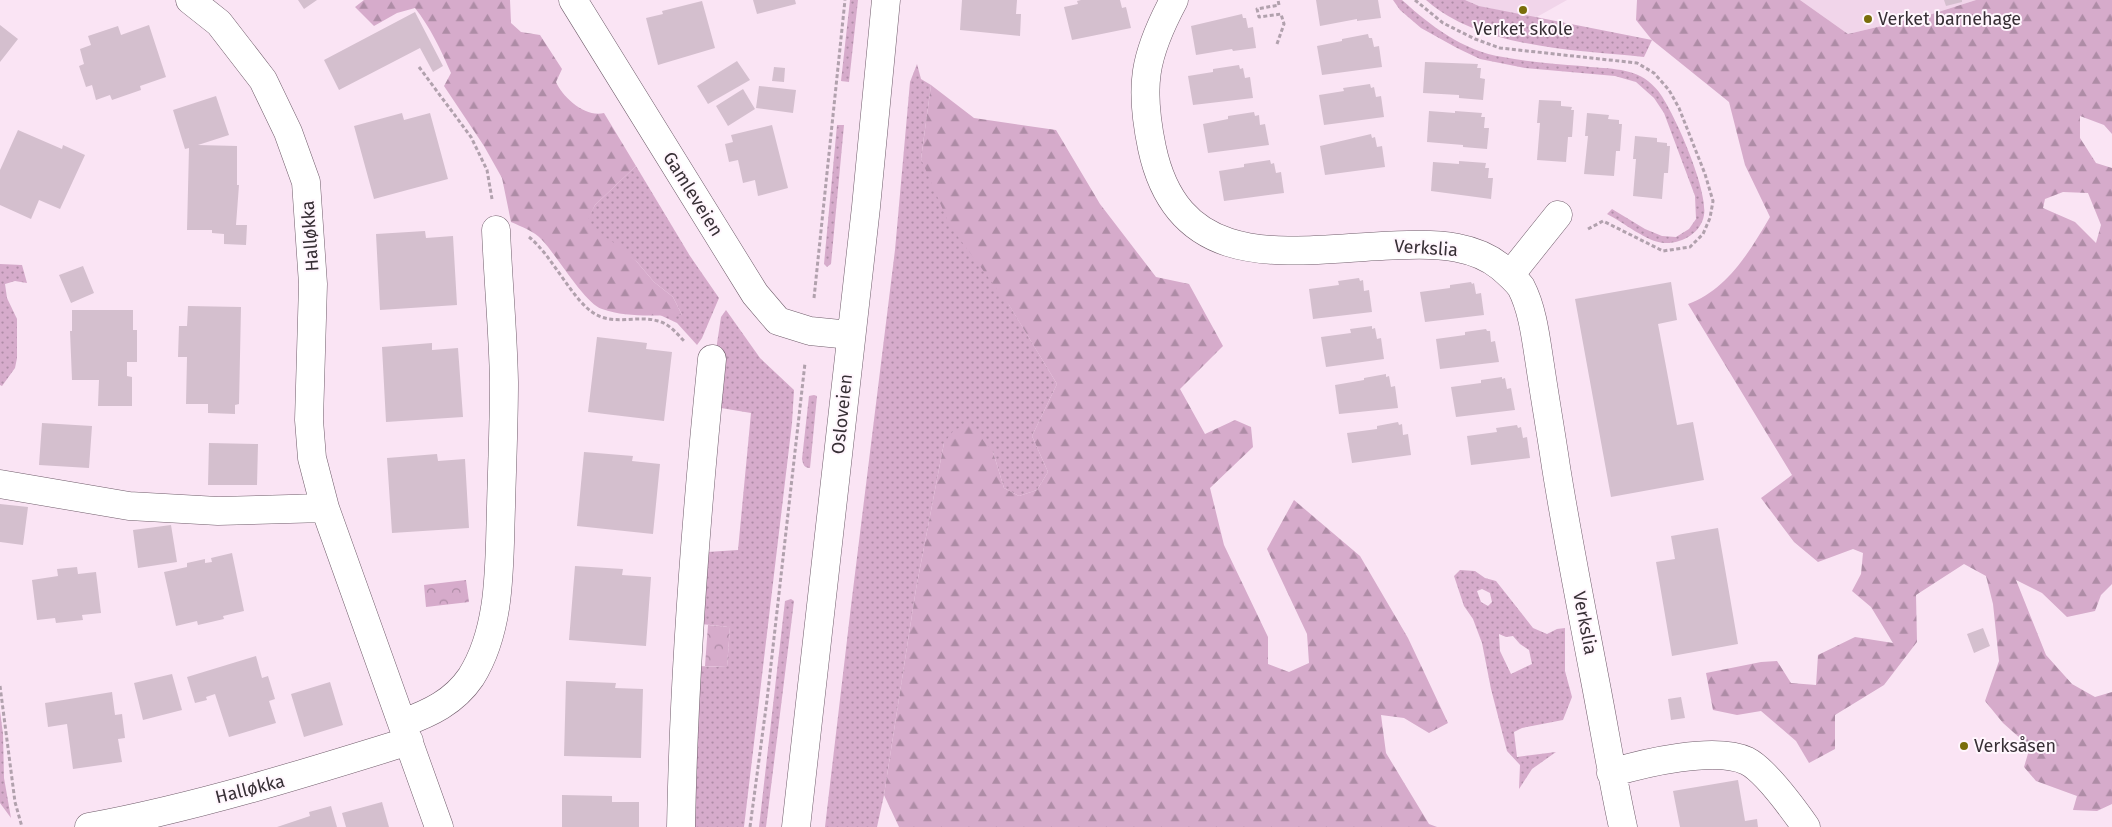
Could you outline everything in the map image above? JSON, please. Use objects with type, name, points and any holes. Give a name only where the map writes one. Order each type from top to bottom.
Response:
[{"type":"street","name":"Halløkka","points":[[190,0],[219,23],[263,80],[288,132],[306,182],[313,284],[309,420],[312,458],[325,508],[439,827]]},
{"type":"street","name":"Gamleveien","points":[[573,0],[755,294],[778,320],[810,331],[850,335]]},
{"type":"street","name":"Osloveien","points":[[796,827],[850,335],[866,207],[886,0]]},
{"type":"street","name":"Verkslia","points":[[1174,0],[1151,48],[1146,68],[1146,119],[1156,164],[1168,193],[1198,229],[1229,244],[1264,251],[1385,245],[1449,246],[1479,254],[1491,260],[1510,275],[1520,286],[1536,339],[1561,499],[1611,773],[1623,827]]},
{"type":"street","points":[[1510,275],[1558,215]]},
{"type":"street","points":[[406,732],[440,707],[460,690],[470,678],[483,655],[492,620],[498,579],[504,381],[496,230]]},
{"type":"street","points":[[681,827],[683,725],[697,507],[712,359]]},
{"type":"street","points":[[0,484],[129,506],[218,511],[325,508]]},
{"type":"street","name":"Halløkka","points":[[88,827],[126,820],[287,780],[406,732]]},
{"type":"street","points":[[1611,773],[1639,764],[1695,756],[1732,756],[1748,762],[1760,771],[1806,827]]},
{"type":"path","points":[[750,827],[768,700],[845,0]]},
{"type":"path","points":[[1277,44],[1284,24],[1281,14],[1258,17],[1256,9],[1279,4],[1278,0]]},
{"type":"path","points":[[1415,0],[1443,23],[1474,39],[1500,48],[1636,64],[1654,74],[1669,90],[1679,108],[1692,141],[1712,201],[1710,218],[1703,234],[1690,247],[1663,250],[1603,220],[1582,233]]},
{"type":"path","points":[[419,68],[461,122],[487,170],[495,212],[496,230],[515,229],[539,245],[586,308],[597,315],[610,319],[658,320],[671,327],[694,353],[712,359]]},
{"type":"path","points":[[0,686],[15,802],[22,827]]},
{"type":"shaded area","name":"Verket skole","points":[[1465,0],[1567,0],[1535,18],[1479,6]]},
{"type":"shaded area","name":"Verket barnehage","points":[[1800,0],[1976,0],[1932,14],[1848,34]]},
{"type":"green space","points":[[364,0],[510,0],[511,23],[521,32],[540,35],[562,69],[556,82],[559,88],[583,110],[597,114],[604,113],[636,166],[595,205],[586,224],[620,247],[637,262],[654,282],[673,297],[682,315],[621,314],[602,309],[587,298],[539,237],[511,222],[502,178],[484,146],[444,86],[451,73],[435,39],[415,8],[397,13],[374,26],[355,7]]},
{"type":"green space","points":[[850,0],[858,0],[849,82],[841,81]]},
{"type":"green space","points":[[1393,0],[1402,0],[1448,36],[1488,54],[1533,62],[1617,69],[1634,73],[1648,81],[1658,91],[1667,105],[1690,154],[1704,204],[1704,215],[1699,227],[1684,239],[1677,242],[1664,243],[1650,239],[1607,214],[1612,209],[1645,229],[1662,236],[1676,237],[1689,229],[1696,219],[1695,196],[1664,113],[1654,98],[1636,82],[1615,76],[1525,68],[1480,59],[1421,28],[1400,10]]},
{"type":"green space","points":[[1426,0],[1465,0],[1479,6],[1652,40],[1644,57],[1559,49],[1529,44],[1473,28],[1448,16]]},
{"type":"green space","points":[[1637,0],[1800,0],[1848,34],[1932,14],[1976,0],[2112,0],[2112,134],[2104,125],[2080,116],[2080,138],[2096,163],[2112,168],[2112,584],[2101,595],[2095,611],[2067,617],[2042,593],[2016,580],[2046,655],[2072,684],[2095,697],[2112,692],[2112,804],[2097,811],[2073,810],[2077,796],[2036,781],[2024,767],[2030,747],[2003,723],[1985,701],[1999,661],[1993,604],[1986,576],[1964,564],[1916,595],[1917,642],[1884,685],[1835,715],[1835,749],[1809,763],[1796,741],[1761,711],[1737,715],[1713,710],[1706,673],[1761,662],[1777,661],[1791,683],[1816,685],[1818,655],[1855,637],[1893,643],[1871,607],[1852,591],[1861,574],[1863,553],[1853,549],[1818,562],[1794,542],[1761,498],[1792,475],[1688,304],[1702,298],[1726,279],[1746,256],[1770,217],[1745,165],[1729,102],[1652,40],[1636,20]],"holes":[[[2063,192],[2088,193],[2101,225],[2096,243],[2075,222],[2043,208],[2045,199]]]},
{"type":"green space","points":[[917,64],[921,79],[931,85],[921,159],[1057,384],[1032,436],[1048,472],[1037,490],[1019,496],[1004,488],[993,452],[944,443],[916,589],[884,795],[877,827],[825,827],[895,250],[910,82]]},
{"type":"green space","points":[[931,85],[974,118],[1056,130],[1100,204],[1156,277],[1189,284],[1223,346],[1180,389],[1205,434],[1235,420],[1251,427],[1253,447],[1210,488],[1224,545],[1268,637],[1268,664],[1289,672],[1309,663],[1307,634],[1267,549],[1294,500],[1360,556],[1408,638],[1448,723],[1429,733],[1404,718],[1381,715],[1386,753],[1429,824],[1437,827],[899,827],[884,795],[916,589],[944,443],[954,430],[970,424],[993,452],[1004,488],[1019,496],[1037,490],[1048,472],[1032,436],[1057,384],[1009,305],[950,226],[921,159]]},
{"type":"green space","points":[[837,125],[844,125],[831,264],[827,267],[824,264]]},
{"type":"green space","points":[[636,166],[690,256],[719,298],[702,338],[697,345],[677,323],[660,315],[682,315],[673,297],[654,282],[637,262],[585,224],[595,205]]},
{"type":"green space","points":[[0,264],[22,265],[27,283],[15,281],[5,284],[7,298],[17,319],[17,358],[15,368],[2,386],[0,385]]},
{"type":"green space","points":[[726,310],[760,358],[794,390],[792,423],[744,827],[691,827],[697,666],[727,667],[730,627],[701,624],[707,552],[738,550],[751,413],[721,408],[722,353],[716,350],[721,317]]},
{"type":"green space","points":[[809,396],[817,396],[810,468],[808,468],[803,464],[802,459]]},
{"type":"green space","points":[[1460,570],[1475,571],[1485,578],[1496,581],[1533,628],[1547,634],[1557,629],[1565,628],[1565,671],[1572,697],[1563,720],[1522,728],[1514,732],[1517,757],[1556,752],[1532,769],[1519,789],[1520,765],[1507,751],[1491,689],[1482,643],[1473,619],[1464,606],[1454,576]],"holes":[[[1482,589],[1490,593],[1492,602],[1488,606],[1481,602],[1477,591]],[[1499,634],[1506,637],[1513,636],[1529,650],[1532,664],[1511,674],[1500,651]]]},
{"type":"green space","points":[[466,580],[469,602],[426,607],[424,585]]},
{"type":"green space","points":[[791,599],[794,601],[766,827],[759,827],[785,601]]},
{"type":"green space","points":[[708,625],[730,627],[727,667],[705,666]]},
{"type":"green space","points":[[0,711],[3,734],[4,778],[11,818],[0,803]]},
{"type":"building","points":[[298,0],[317,0],[304,9]]},
{"type":"building","points":[[753,0],[795,0],[796,4],[757,14]]},
{"type":"building","points":[[962,0],[1017,0],[1016,14],[1021,14],[1020,36],[960,30]]},
{"type":"building","points":[[1120,0],[1122,8],[1126,7],[1131,28],[1072,40],[1064,7],[1078,4],[1077,1]]},
{"type":"building","points":[[1316,0],[1378,0],[1381,18],[1357,21],[1357,19],[1320,26]]},
{"type":"building","points":[[1944,0],[1962,0],[1962,2],[1946,6]]},
{"type":"building","points":[[702,1],[715,48],[658,65],[646,18],[663,14],[662,11]]},
{"type":"building","points":[[415,12],[443,66],[433,72],[420,48],[339,90],[324,60]]},
{"type":"building","points":[[1242,14],[1243,18],[1246,18],[1248,28],[1253,27],[1256,48],[1233,51],[1232,49],[1196,55],[1191,26]]},
{"type":"building","points":[[0,25],[18,39],[0,62]]},
{"type":"building","points":[[149,25],[166,77],[140,86],[141,90],[112,100],[110,95],[96,100],[92,85],[86,87],[79,66],[84,64],[80,49],[91,45],[88,36],[118,26],[121,35]]},
{"type":"building","points":[[1368,34],[1369,38],[1372,38],[1374,47],[1379,46],[1382,67],[1322,75],[1317,46]]},
{"type":"building","points":[[737,61],[750,80],[708,104],[697,86]]},
{"type":"building","points":[[1425,62],[1478,64],[1477,68],[1481,68],[1480,78],[1485,79],[1483,100],[1459,98],[1459,95],[1423,93]]},
{"type":"building","points":[[1239,65],[1240,69],[1243,68],[1245,78],[1250,77],[1253,98],[1193,105],[1188,76],[1213,72],[1213,69]]},
{"type":"building","points":[[774,67],[785,68],[784,82],[772,81]]},
{"type":"building","points":[[1370,84],[1371,88],[1374,87],[1376,97],[1381,96],[1384,117],[1324,125],[1319,95],[1344,91],[1343,88]]},
{"type":"building","points":[[759,86],[796,90],[793,113],[756,108]]},
{"type":"building","points":[[743,89],[755,109],[728,126],[716,106]]},
{"type":"building","points":[[216,96],[229,135],[198,145],[237,146],[237,185],[239,185],[236,225],[247,225],[246,245],[224,244],[224,234],[212,233],[212,230],[187,230],[189,148],[185,149],[173,110]]},
{"type":"building","points":[[1539,100],[1561,101],[1561,106],[1572,107],[1571,110],[1574,110],[1572,137],[1568,137],[1566,162],[1537,160],[1540,123],[1537,123]]},
{"type":"building","points":[[1429,111],[1482,113],[1481,117],[1485,117],[1484,128],[1489,128],[1487,149],[1427,142]]},
{"type":"building","points":[[1254,112],[1255,116],[1259,115],[1260,125],[1265,124],[1269,145],[1208,153],[1203,124],[1228,119],[1228,116]]},
{"type":"building","points":[[402,113],[404,120],[430,113],[448,179],[374,199],[354,126]]},
{"type":"building","points":[[1587,113],[1609,115],[1608,119],[1619,120],[1619,124],[1622,124],[1620,151],[1616,151],[1614,176],[1584,174],[1588,136],[1585,136]]},
{"type":"building","points":[[772,125],[788,188],[758,196],[755,180],[743,183],[738,160],[729,162],[725,144],[733,142],[731,135]]},
{"type":"building","points":[[18,130],[62,149],[63,145],[85,155],[60,209],[39,200],[31,219],[0,205],[0,170]]},
{"type":"building","points":[[1371,134],[1372,138],[1375,137],[1377,147],[1382,146],[1385,167],[1325,175],[1320,146]]},
{"type":"building","points":[[1635,136],[1657,138],[1657,142],[1667,143],[1667,146],[1670,146],[1668,173],[1664,173],[1662,199],[1633,196],[1636,159],[1633,159]]},
{"type":"building","points":[[1270,160],[1271,164],[1274,163],[1276,173],[1281,172],[1284,193],[1224,201],[1219,171],[1244,167],[1244,164]]},
{"type":"building","points":[[1459,161],[1486,163],[1485,168],[1489,168],[1488,178],[1493,178],[1491,199],[1431,191],[1433,162],[1459,164]]},
{"type":"building","points":[[425,231],[426,238],[453,236],[457,305],[380,310],[376,234]]},
{"type":"building","points":[[83,266],[94,293],[71,303],[59,275]]},
{"type":"building","points":[[1359,278],[1360,281],[1363,280],[1364,291],[1369,290],[1372,312],[1313,319],[1309,289],[1339,285],[1338,281]]},
{"type":"building","points":[[1471,282],[1472,284],[1474,283],[1476,294],[1481,293],[1484,315],[1425,322],[1420,292],[1450,288],[1450,285]]},
{"type":"building","points":[[1671,282],[1677,320],[1658,324],[1677,425],[1693,422],[1704,480],[1611,497],[1575,299]]},
{"type":"building","points":[[188,306],[241,307],[239,404],[235,405],[235,414],[208,413],[208,404],[186,404],[187,357],[178,357],[179,326],[187,326]]},
{"type":"building","points":[[72,310],[133,310],[133,330],[137,330],[137,362],[127,362],[127,376],[132,377],[132,406],[98,406],[99,380],[72,380],[70,331],[72,331]]},
{"type":"building","points":[[1372,326],[1372,329],[1375,328],[1377,339],[1381,338],[1384,359],[1326,367],[1321,337],[1351,333],[1350,329]]},
{"type":"building","points":[[1486,329],[1490,331],[1491,342],[1495,341],[1499,362],[1440,369],[1436,339],[1465,335],[1465,332]]},
{"type":"building","points":[[597,337],[647,343],[646,349],[672,352],[664,421],[588,412]]},
{"type":"building","points":[[432,343],[432,350],[458,348],[463,417],[386,422],[382,347]]},
{"type":"building","points":[[1386,374],[1386,377],[1389,376],[1391,387],[1395,386],[1398,408],[1339,414],[1335,385]]},
{"type":"building","points":[[1502,377],[1502,379],[1505,378],[1507,389],[1511,388],[1515,410],[1456,417],[1451,387],[1481,383],[1481,380]]},
{"type":"building","points":[[1398,422],[1399,425],[1402,424],[1403,435],[1408,434],[1411,455],[1352,463],[1347,433],[1377,429],[1377,426]]},
{"type":"building","points":[[42,423],[92,426],[89,468],[39,465]]},
{"type":"building","points":[[1517,425],[1518,428],[1521,427],[1523,438],[1527,437],[1530,458],[1471,465],[1467,436],[1497,432],[1496,428]]},
{"type":"building","points":[[209,443],[258,444],[257,485],[208,485]]},
{"type":"building","points":[[584,452],[633,456],[632,461],[660,464],[653,534],[577,526]]},
{"type":"building","points":[[437,454],[438,461],[465,459],[469,528],[392,533],[387,458]]},
{"type":"building","points":[[0,504],[28,507],[23,545],[0,542]]},
{"type":"building","points":[[171,525],[177,562],[138,568],[133,530]]},
{"type":"building","points":[[1718,528],[1738,644],[1672,656],[1656,562],[1675,559],[1671,536]]},
{"type":"building","points":[[232,553],[244,611],[223,616],[224,619],[198,625],[197,621],[176,626],[164,572],[187,567],[187,563],[205,559],[205,563],[212,562],[211,558]]},
{"type":"building","points":[[575,566],[623,569],[622,575],[651,577],[646,646],[569,640]]},
{"type":"building","points":[[77,567],[78,574],[96,572],[101,613],[82,615],[83,620],[56,623],[55,618],[37,620],[32,580],[58,576],[57,569]]},
{"type":"building","points":[[1983,628],[1990,646],[1974,653],[1967,634]]},
{"type":"building","points":[[256,656],[262,678],[268,676],[275,699],[269,701],[276,723],[229,737],[215,694],[206,697],[207,700],[195,703],[187,677]]},
{"type":"building","points":[[172,674],[182,710],[143,720],[134,683]]},
{"type":"building","points":[[566,681],[616,683],[615,688],[643,689],[641,758],[564,756]]},
{"type":"building","points":[[330,682],[343,725],[304,737],[291,694]]},
{"type":"building","points":[[112,692],[115,715],[122,714],[125,738],[118,739],[122,762],[73,769],[67,724],[48,727],[45,703]]},
{"type":"building","points":[[1681,697],[1685,718],[1671,720],[1668,699]]},
{"type":"building","points":[[1738,780],[1745,821],[1757,819],[1758,827],[1680,827],[1673,791]]},
{"type":"building","points":[[562,795],[612,796],[612,802],[639,802],[639,827],[562,827]]},
{"type":"building","points":[[382,802],[389,827],[346,827],[342,813]]},
{"type":"building","points":[[331,806],[337,827],[277,827],[310,816],[309,812]]},
{"type":"place","name":"Verket skole","points":[[1523,10]]},
{"type":"place","name":"Verket barnehage","points":[[1868,19]]},
{"type":"place","name":"Verksåsen","points":[[1964,746]]}]
